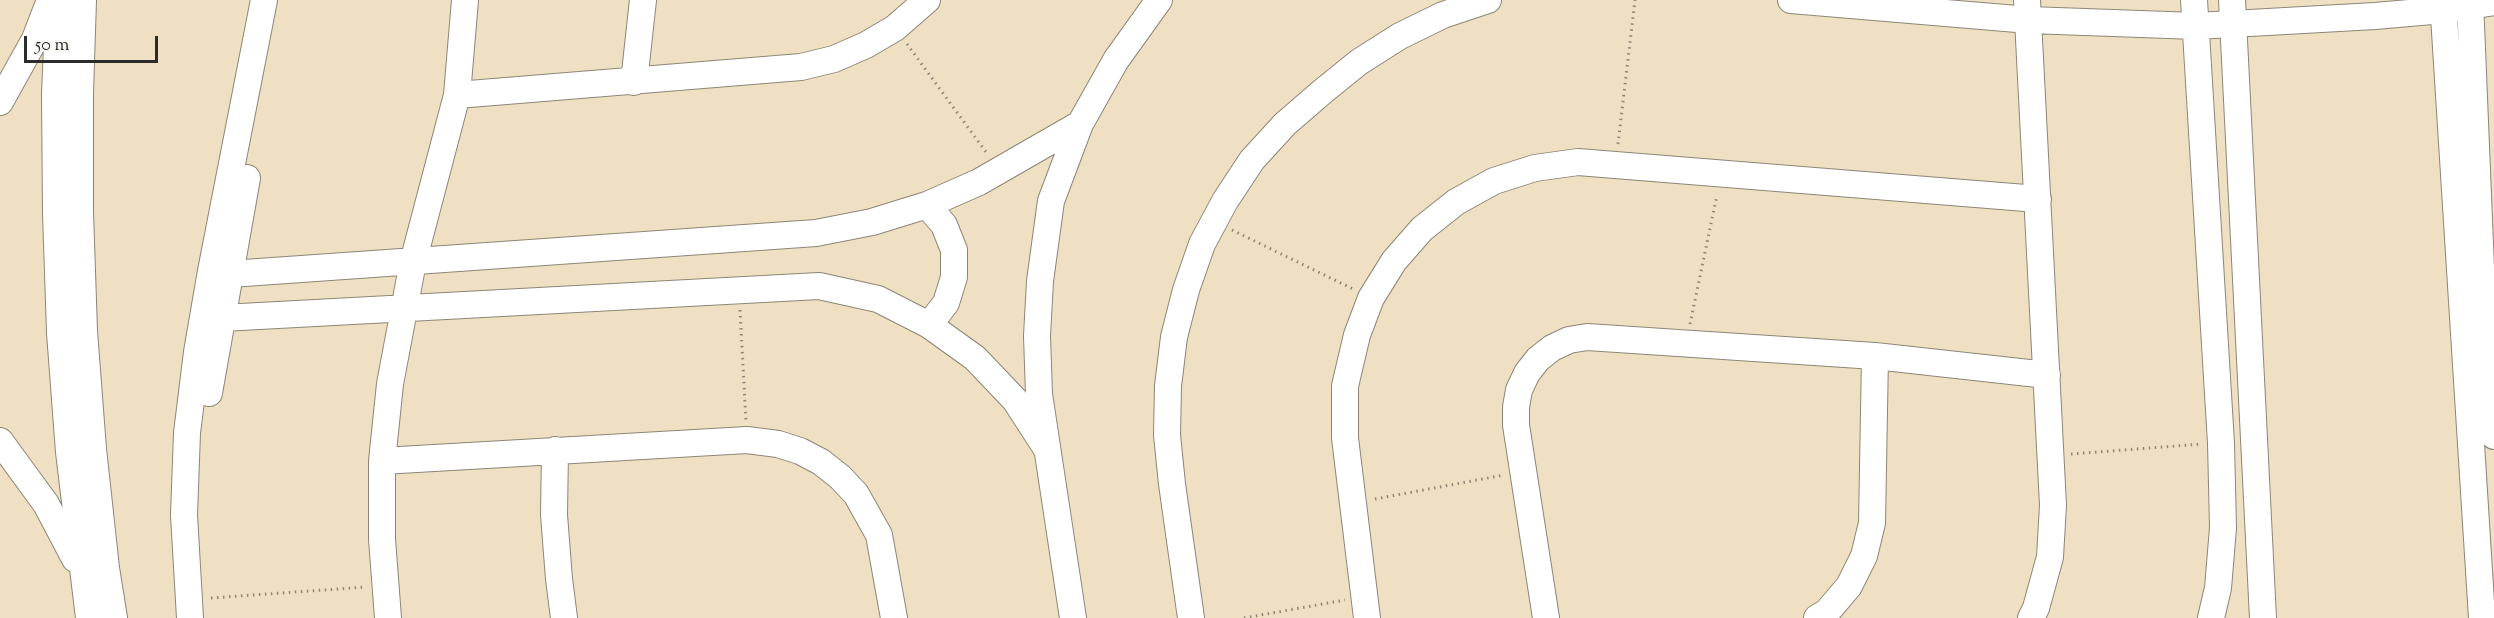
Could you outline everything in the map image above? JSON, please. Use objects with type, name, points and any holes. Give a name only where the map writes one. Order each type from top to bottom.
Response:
[{"type":"street","points":[[0,102],[35,39],[50,0]]},
{"type":"street","points":[[59,0],[55,94],[60,333],[69,452],[89,618]]},
{"type":"street","points":[[83,0],[80,212],[84,331],[93,449],[114,618]]},
{"type":"street","points":[[200,612],[184,515],[189,422],[211,271],[264,0]]},
{"type":"street","points":[[200,612],[202,458],[209,388],[281,0]]},
{"type":"street","points":[[388,618],[382,540],[382,461],[390,384],[413,262],[457,95],[465,0]]},
{"type":"street","points":[[634,82],[643,0]]},
{"type":"street","points":[[457,95],[801,68],[834,59],[866,45],[895,28],[927,0]]},
{"type":"street","points":[[1073,618],[1039,394],[1037,336],[1040,281],[1051,201],[1080,124],[1116,60],[1159,0]]},
{"type":"street","points":[[1191,618],[1167,435],[1168,386],[1174,337],[1186,290],[1203,244],[1225,201],[1252,160],[1285,124],[1322,92],[1359,62],[1400,36],[1443,15],[1488,0]]},
{"type":"street","points":[[1791,0],[2028,10],[2196,26],[2233,12],[2478,3],[2481,268],[2494,436]]},
{"type":"street","points":[[2194,0],[2221,443],[2223,528],[2218,588],[2211,618]]},
{"type":"street","points":[[2443,5],[2482,618]]},
{"type":"street","points":[[2028,10],[2053,505],[2050,557],[2031,618]]},
{"type":"street","points":[[2233,12],[2263,618]]},
{"type":"street","points":[[230,274],[816,233],[872,222],[927,205],[979,182],[1080,124]]},
{"type":"street","points":[[1366,607],[1345,438],[1345,386],[1357,335],[1371,298],[1394,261],[1415,237],[1456,202],[1494,182],[1535,168],[1578,162],[2038,199]]},
{"type":"street","points":[[927,205],[944,225],[954,250],[954,278],[946,303],[929,324]]},
{"type":"street","points":[[222,318],[819,286],[878,299],[929,324],[975,358],[1015,400],[1046,448]]},
{"type":"street","points":[[1546,618],[1516,407],[1519,390],[1527,373],[1538,359],[1552,348],[1569,340],[1587,337],[1875,356],[2047,375]]},
{"type":"street","points":[[1817,618],[1827,612],[1849,586],[1864,556],[1872,523],[1875,356]]},
{"type":"street","points":[[382,461],[747,440],[778,444],[800,451],[831,470],[856,494],[879,535],[894,618]]},
{"type":"street","points":[[0,441],[46,504],[82,571]]},
{"type":"street","points":[[555,450],[554,515],[564,618]]},
{"type":"path","points":[[1616,164],[1635,0]]},
{"type":"path","points":[[895,28],[999,171]]},
{"type":"path","points":[[1686,343],[1721,173]]},
{"type":"path","points":[[1214,222],[1371,298]]},
{"type":"path","points":[[739,291],[747,440]]},
{"type":"path","points":[[2051,456],[2221,443]]},
{"type":"path","points":[[1353,503],[1524,472]]},
{"type":"path","points":[[200,612],[385,585]]},
{"type":"path","points":[[1244,618],[1366,607]]}]
